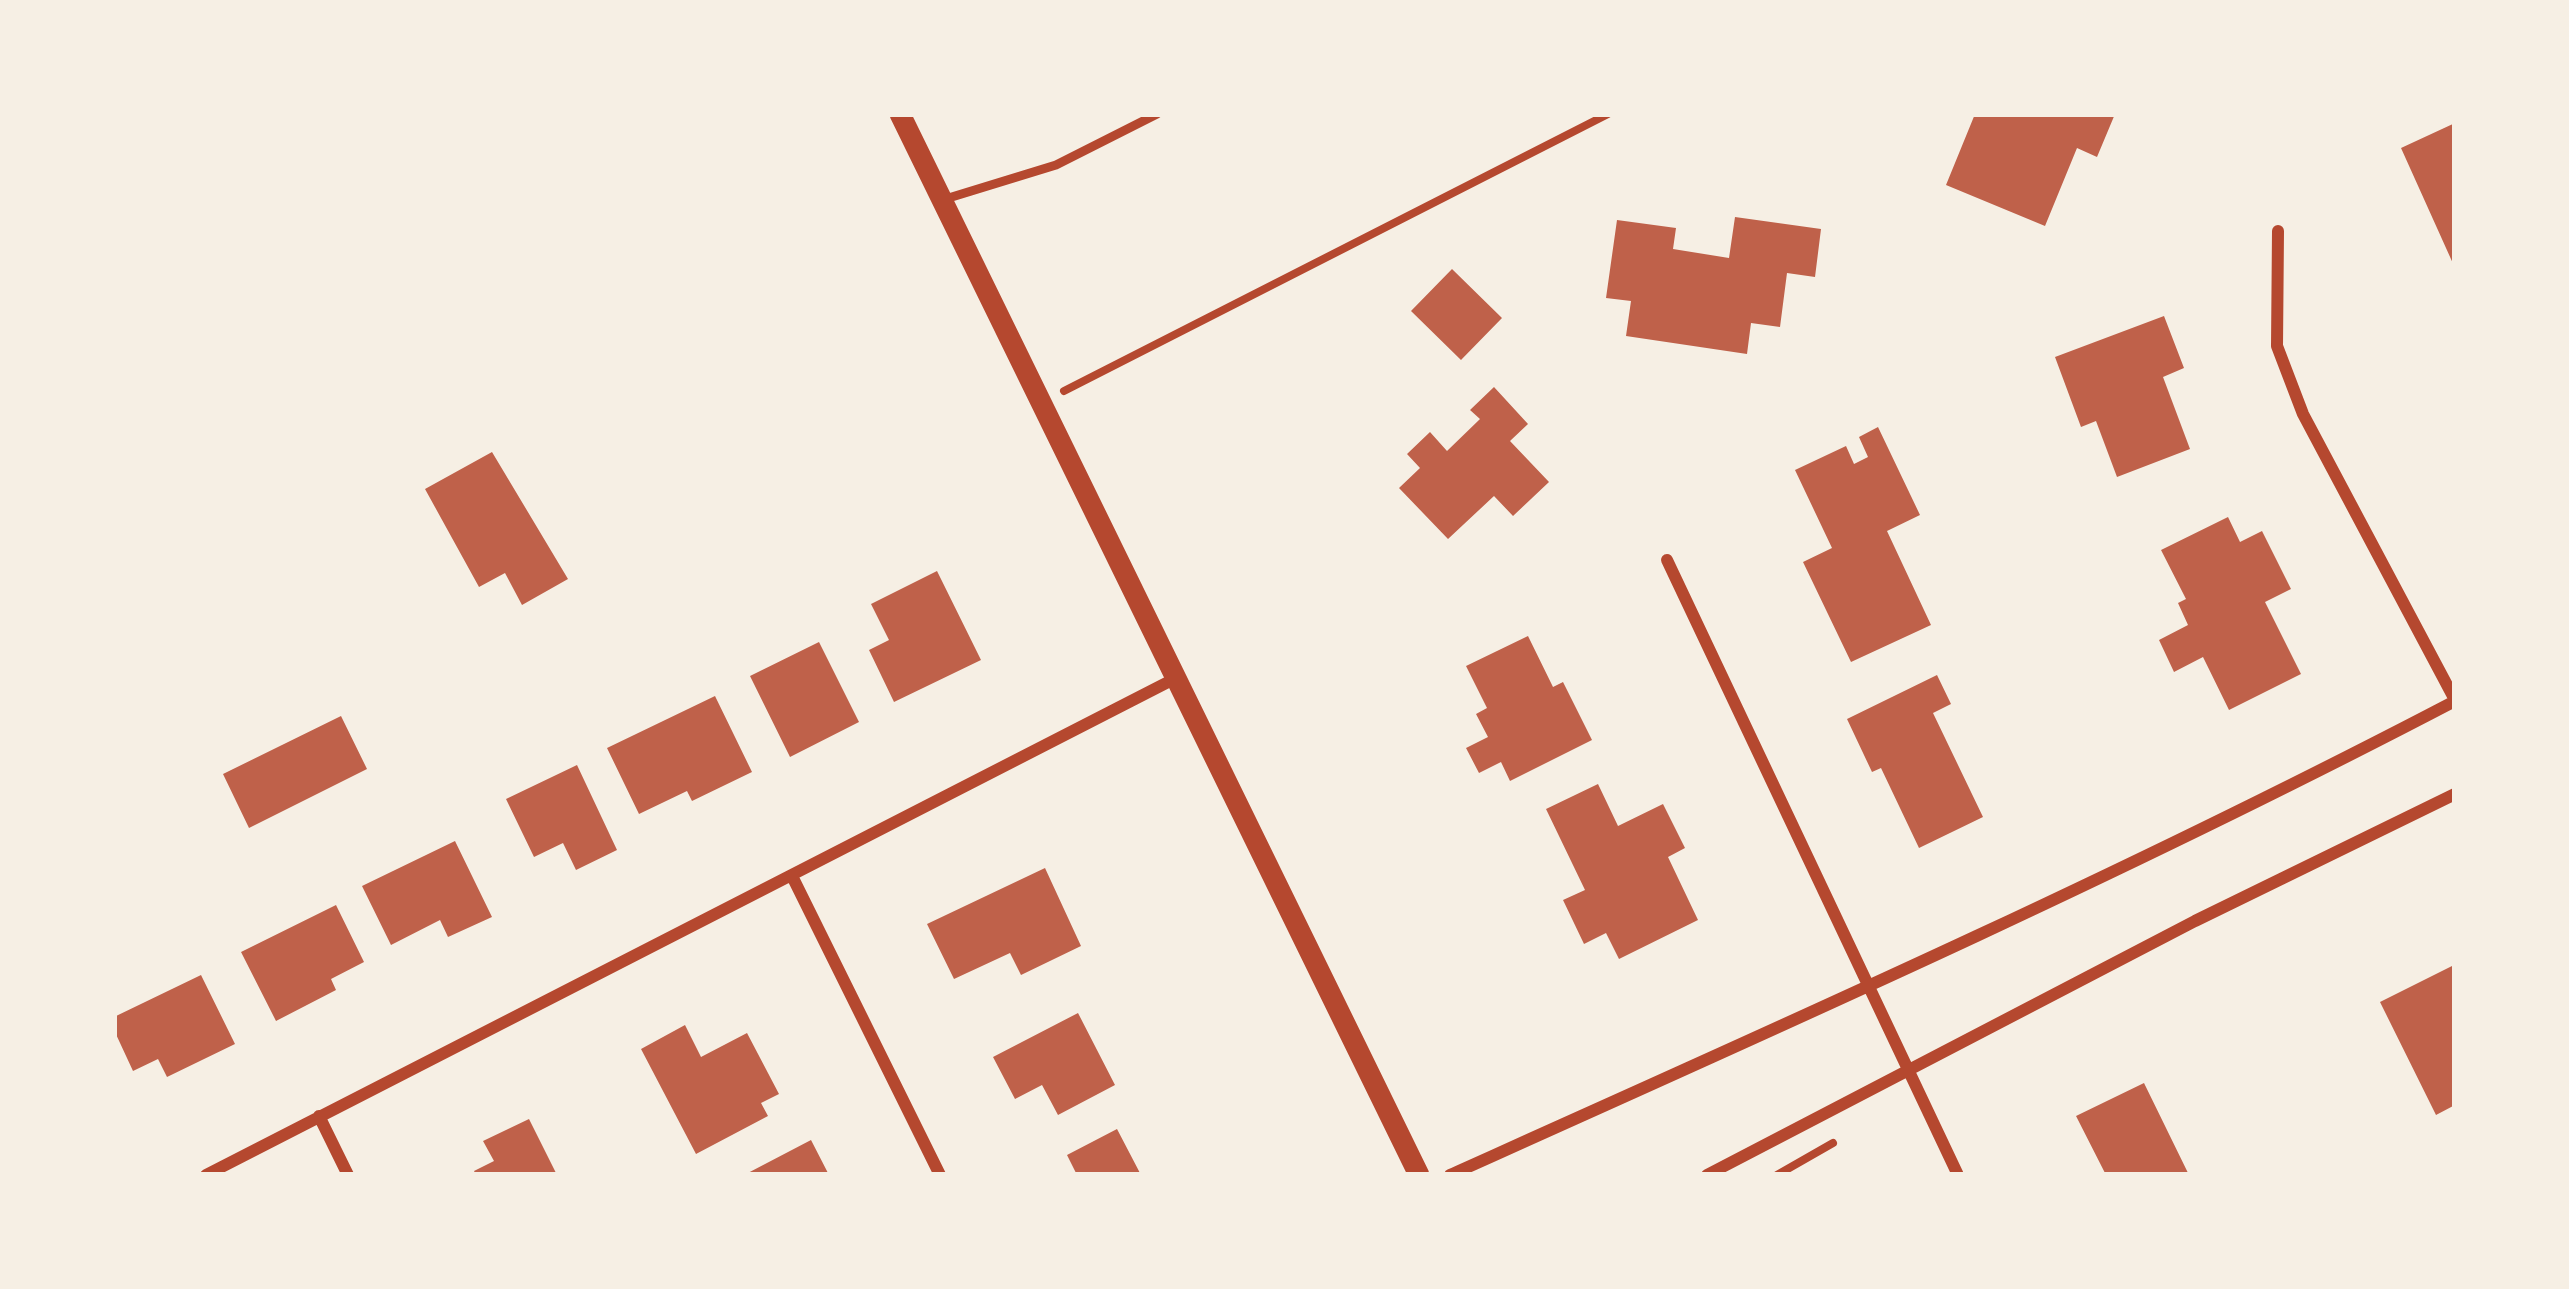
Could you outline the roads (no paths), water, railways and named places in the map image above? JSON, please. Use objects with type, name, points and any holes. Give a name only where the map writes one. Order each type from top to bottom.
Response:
[{"type":"street","points":[[900,114],[1420,1175]]},
{"type":"street","points":[[1450,1175],[1867,991],[2217,824],[2455,700],[2303,415],[2283,363],[2277,346],[2278,231]]},
{"type":"street","points":[[1667,560],[1958,1175]]},
{"type":"street","points":[[206,1175],[1176,678]]},
{"type":"street","points":[[1707,1175],[2195,920],[2455,794]]},
{"type":"street","points":[[792,876],[940,1175]]},
{"type":"street","points":[[319,1116],[348,1175]]},
{"type":"lane","points":[[942,200],[1056,164],[1157,114]]}]
